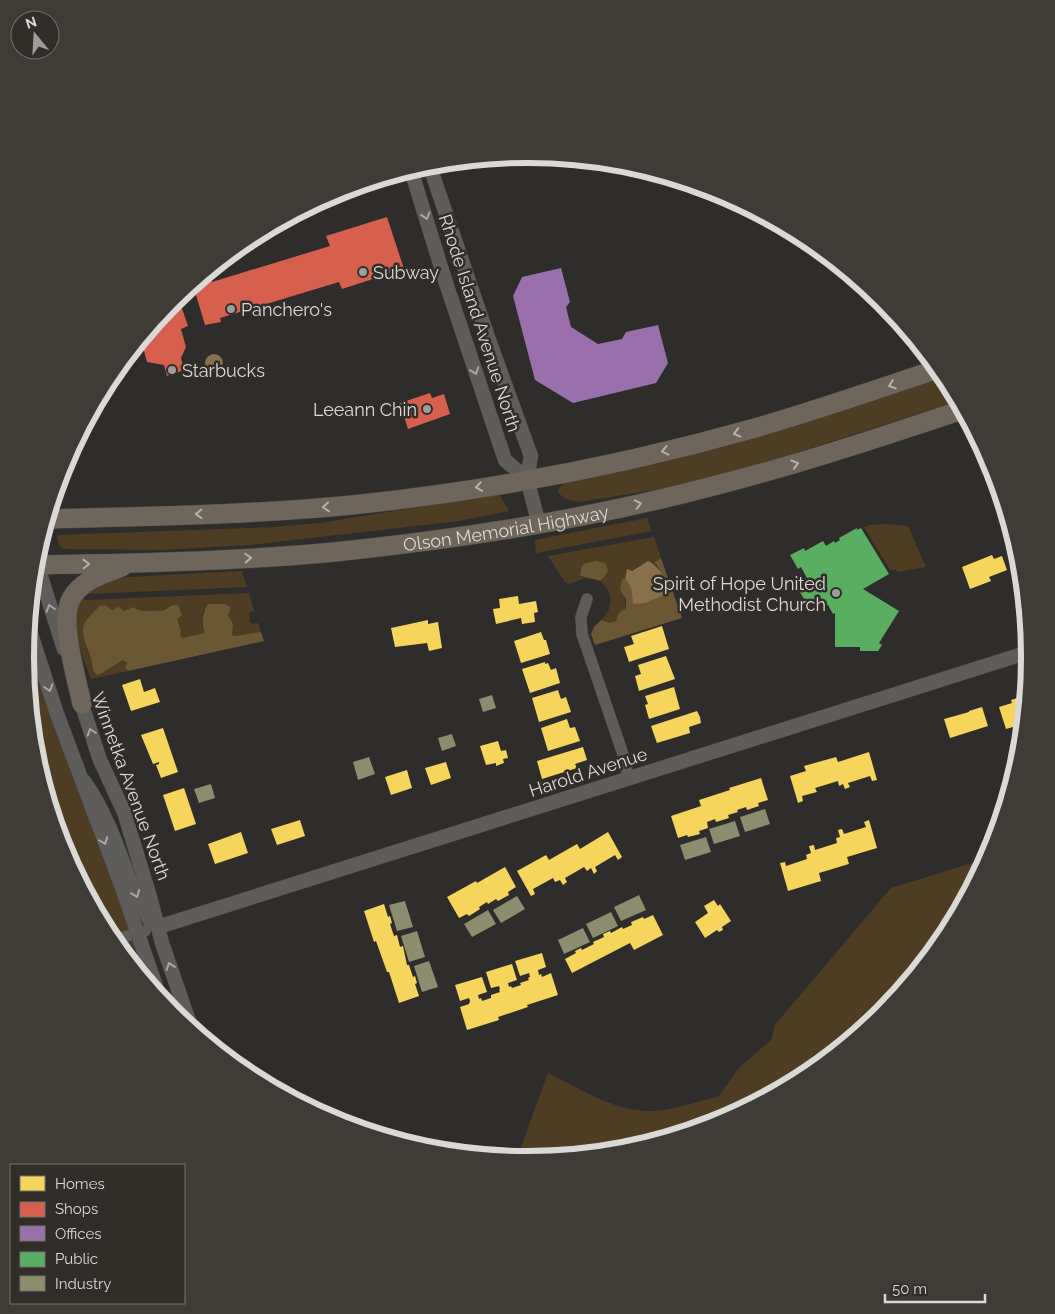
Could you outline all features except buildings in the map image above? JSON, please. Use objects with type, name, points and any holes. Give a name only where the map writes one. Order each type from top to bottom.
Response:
[{"type":"highway","points":[[54,519],[297,509],[360,504],[527,479],[578,470],[755,428],[930,372]]},
{"type":"highway","name":"Olson Memorial Highway","points":[[43,563],[134,563],[287,556],[483,534],[717,486],[839,450],[956,412]]},
{"type":"highway","points":[[82,704],[67,628],[68,606],[71,598],[77,591],[91,580],[134,563]]},
{"type":"street","name":"Rhode Island Avenue North","points":[[432,173],[531,456],[527,479],[538,524]]},
{"type":"street","name":"Rhode Island Avenue North","points":[[413,177],[444,280],[505,460],[527,479]]},
{"type":"street","name":"Winnetka Avenue North","points":[[41,577],[100,760],[124,812],[162,943],[185,1013]]},
{"type":"street","points":[[587,600],[581,617],[582,634],[625,760],[628,778]]},
{"type":"street","points":[[34,645],[57,714],[154,981]]},
{"type":"street","name":"Harold Avenue","points":[[158,927],[1021,655]]},
{"type":"street","points":[[78,771],[107,815],[147,919],[151,926],[158,927]]},
{"type":"street","points":[[122,938],[158,927]]},
{"type":"shaded area","points":[[214,354],[220,357],[223,363],[220,369],[214,372],[208,369],[205,363],[208,357]]},
{"type":"shaded area","points":[[935,379],[951,403],[777,459],[668,488],[579,502],[566,499],[558,493],[559,488],[565,482],[806,421]]},
{"type":"shaded area","points":[[499,494],[509,511],[459,521],[250,545],[160,550],[63,549],[59,545],[57,535],[275,527],[320,523]]},
{"type":"shaded area","points":[[647,518],[652,531],[536,553],[535,540]]},
{"type":"shaded area","points":[[888,524],[908,526],[926,567],[897,572],[896,569],[890,570],[864,527]]},
{"type":"shaded area","points":[[654,537],[661,558],[654,563],[648,561],[631,571],[627,570],[625,579],[622,580],[626,608],[618,614],[616,621],[609,623],[601,620],[608,610],[611,600],[608,590],[600,581],[605,576],[580,575],[585,578],[569,584],[565,582],[548,556]]},
{"type":"shaded area","points":[[661,558],[682,618],[595,645],[591,634],[594,627],[601,620],[609,623],[616,621],[618,614],[626,608],[626,599],[620,590],[622,579],[625,579],[629,584],[632,592],[666,591],[658,567],[654,563]]},
{"type":"shaded area","points":[[596,561],[605,563],[608,570],[600,581],[580,575],[582,566]]},
{"type":"shaded area","points":[[648,561],[656,566],[662,575],[665,585],[664,595],[645,603],[633,604],[630,587],[625,579],[627,569],[632,571]]},
{"type":"shaded area","points":[[242,571],[247,587],[87,594],[89,589],[111,578]]},
{"type":"shaded area","points":[[249,593],[254,610],[249,613],[250,622],[253,624],[258,623],[261,632],[234,636],[232,635],[231,623],[225,604],[203,611],[202,627],[206,632],[184,638],[179,636],[181,632],[172,605],[162,611],[144,611],[133,607],[116,610],[99,606],[86,621],[83,631],[83,637],[93,663],[109,667],[123,660],[127,663],[128,671],[91,679],[80,649],[75,624],[75,613],[78,605],[84,599]]},
{"type":"shaded area","points":[[208,604],[225,604],[231,608],[228,615],[233,624],[232,635],[261,632],[264,641],[128,671],[125,667],[127,663],[123,660],[97,675],[93,670],[93,664],[84,640],[83,628],[85,622],[99,606],[105,605],[112,610],[119,607],[124,611],[133,607],[144,611],[162,611],[173,605],[178,605],[182,615],[177,619],[181,632],[180,636],[184,638],[205,632],[203,618]]},
{"type":"shaded area","points":[[34,668],[53,723],[121,906],[140,962],[100,904],[71,846],[60,816],[43,753],[38,721]]},
{"type":"shaded area","points":[[975,862],[976,864],[955,904],[938,931],[899,983],[853,1028],[802,1068],[746,1100],[686,1125],[655,1134],[592,1147],[520,1151],[548,1073],[589,1094],[633,1110],[663,1110],[719,1096],[738,1069],[772,1039],[774,1026],[891,888]]},
{"type":"place","name":"Subway","points":[[363,272]]},
{"type":"place","name":"Panchero's","points":[[231,309]]},
{"type":"place","name":"Starbucks","points":[[172,370]]},
{"type":"place","name":"Leeann Chin","points":[[427,409]]},
{"type":"place","name":"Spirit of Hope United Methodist Church","points":[[836,593]]}]
